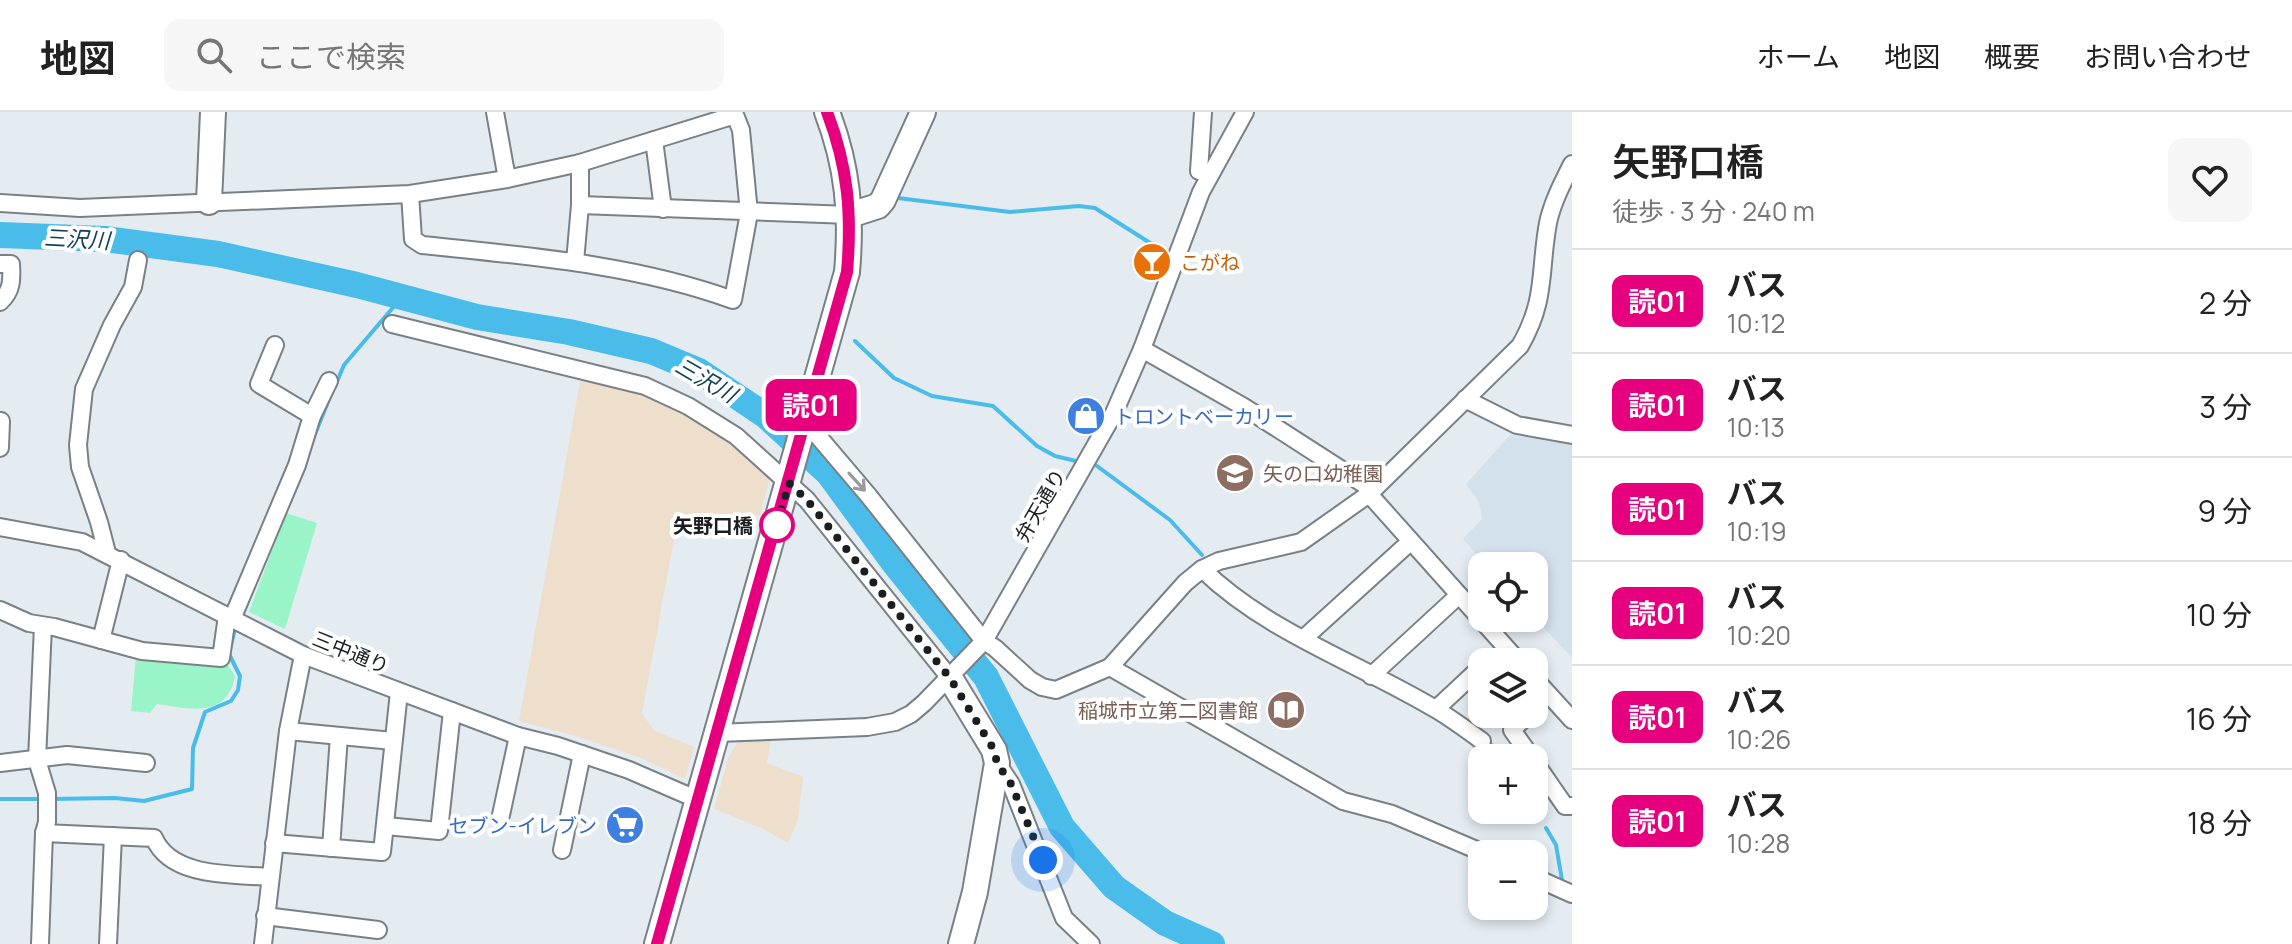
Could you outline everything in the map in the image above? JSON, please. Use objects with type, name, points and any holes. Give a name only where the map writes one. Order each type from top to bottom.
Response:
[{"type":"main road","points":[[209,202],[213,112]]},
{"type":"main road","points":[[657,944],[843,289],[850,215],[842,158],[827,112]]},
{"type":"main road","points":[[850,215],[878,206],[883,200],[923,112]]},
{"type":"main road","points":[[950,678],[994,750],[997,763],[975,892],[961,944]]},
{"type":"street","points":[[495,112],[507,179]]},
{"type":"street","points":[[1203,112],[1199,171],[1210,175]]},
{"type":"street","name":"弁天通り","points":[[717,733],[867,727],[895,722],[911,714],[984,641],[1114,413],[1142,349],[1201,192],[1245,112]]},
{"type":"street","points":[[0,203],[80,208],[410,194],[507,179],[580,163],[735,115],[741,130],[749,213],[733,300],[691,284],[575,262],[422,245],[413,239],[410,194]]},
{"type":"street","points":[[654,140],[663,209]]},
{"type":"street","points":[[575,262],[580,163]]},
{"type":"street","points":[[805,426],[868,495],[984,641],[1030,680],[1056,690],[1110,667],[1185,583],[1202,569],[1219,561],[1301,542],[1371,492],[1520,346],[1540,299],[1548,220],[1571,168]]},
{"type":"street","points":[[580,205],[850,215]]},
{"type":"street","points":[[101,640],[114,557],[80,467],[78,445],[88,376],[133,287],[138,260]]},
{"type":"street","points":[[0,264],[11,264],[12,276],[9,294],[0,302]]},
{"type":"street","points":[[392,324],[645,386],[688,406],[736,436],[791,476],[950,678]]},
{"type":"street","points":[[275,345],[259,384],[312,416]]},
{"type":"street","points":[[1142,349],[1244,407],[1371,492],[1410,542],[1507,648]]},
{"type":"street","points":[[0,610],[29,623],[142,651],[221,658],[297,465],[312,416],[329,381]]},
{"type":"street","points":[[1465,399],[1517,425],[1572,435]]},
{"type":"street","points":[[0,448],[1,421]]},
{"type":"street","name":"三中通り","points":[[0,527],[82,542],[303,655],[518,736],[629,770],[696,799]]},
{"type":"street","points":[[1303,639],[1410,542]]},
{"type":"street","points":[[1202,569],[1225,592],[1303,639],[1436,709],[1482,741]]},
{"type":"street","points":[[1371,676],[1459,595]]},
{"type":"street","points":[[40,944],[47,822],[47,793],[37,760],[43,626]]},
{"type":"street","points":[[1501,648],[1504,645]]},
{"type":"street","points":[[263,944],[288,731],[303,655]]},
{"type":"street","points":[[1110,667],[1343,801],[1392,814],[1468,846]]},
{"type":"street","points":[[1436,709],[1468,679]]},
{"type":"street","points":[[274,843],[382,852],[399,692]]},
{"type":"street","points":[[1550,695],[1572,720]]},
{"type":"street","points":[[386,826],[439,831],[452,711]]},
{"type":"street","points":[[1514,728],[1512,730],[1522,744]]},
{"type":"street","points":[[288,731],[393,741]]},
{"type":"street","points":[[331,848],[339,736]]},
{"type":"street","points":[[501,815],[518,736]]},
{"type":"street","points":[[562,850],[582,754]]},
{"type":"street","points":[[0,763],[67,755],[146,763]]},
{"type":"street","points":[[997,763],[1011,784],[1064,918],[1091,944]]},
{"type":"street","points":[[1548,782],[1565,806],[1572,806]]},
{"type":"street","points":[[44,833],[154,838],[159,849],[197,872],[270,877]]},
{"type":"street","points":[[108,944],[113,836]]},
{"type":"street","points":[[1548,883],[1572,894]]},
{"type":"street","points":[[265,916],[378,930]]},
{"type":"shaded area","points":[[581,376],[644,393],[715,432],[770,478],[760,515],[723,521],[674,539],[642,714],[655,731],[694,747],[685,779],[641,758],[519,721]]},
{"type":"shaded area","points":[[1510,435],[1572,444],[1572,658],[1548,632],[1548,552],[1475,552],[1463,539],[1482,519],[1479,502],[1466,484]]},
{"type":"shaded area","points":[[771,738],[767,763],[803,777],[798,820],[788,843],[714,809],[728,759],[739,739]]},
{"type":"green space","points":[[286,513],[317,523],[285,629],[249,612]]},
{"type":"green space","points":[[136,656],[226,662],[235,676],[231,690],[216,705],[194,709],[157,704],[150,713],[131,711]]},
{"type":"waterway","points":[[898,198],[1010,212],[1079,206],[1095,208],[1166,253]]},
{"type":"waterway","name":"三沢川","points":[[0,235],[105,239],[218,254],[357,285],[477,317],[569,332],[651,351],[699,371],[766,416],[829,474],[894,563],[986,677],[1062,827],[1114,887],[1165,923],[1212,944]]},
{"type":"waterway","points":[[336,384],[344,365],[402,297]]},
{"type":"waterway","points":[[855,341],[894,378],[932,396],[993,406],[1037,446],[1055,456],[1076,461]]},
{"type":"waterway","points":[[313,439],[332,392]]},
{"type":"waterway","points":[[1097,466],[1170,520],[1202,555]]},
{"type":"waterway","points":[[243,613],[258,577]]},
{"type":"waterway","points":[[50,799],[144,801],[192,789],[193,748],[205,712],[231,701],[238,690],[240,676],[229,654],[236,624]]},
{"type":"waterway","points":[[1488,740],[1491,744]]},
{"type":"waterway","points":[[0,799],[42,799]]},
{"type":"waterway","points":[[1546,828],[1556,845],[1562,880]]},
{"type":"waterway","points":[[1191,944],[1196,939]]},
{"type":"bus line","name":"読01","points":[[657,944],[847,272],[848,190],[838,143],[827,112]]},
{"type":"place","name":"こがね","points":[[1152,262]]},
{"type":"place","name":"トロントベーカリー","points":[[1086,416]]},
{"type":"place","name":"矢の口幼稚園","points":[[1235,473]]},
{"type":"place","name":"矢野口橋","points":[[777,525]]},
{"type":"place","name":"稲城市立第二図書館","points":[[1286,710]]},
{"type":"place","name":"セブン-イレブン","points":[[625,825]]},
{"type":"route","points":[[777,525],[773,538],[789,483],[807,500],[950,678],[994,750],[997,763],[1011,784],[1043,860]]}]
